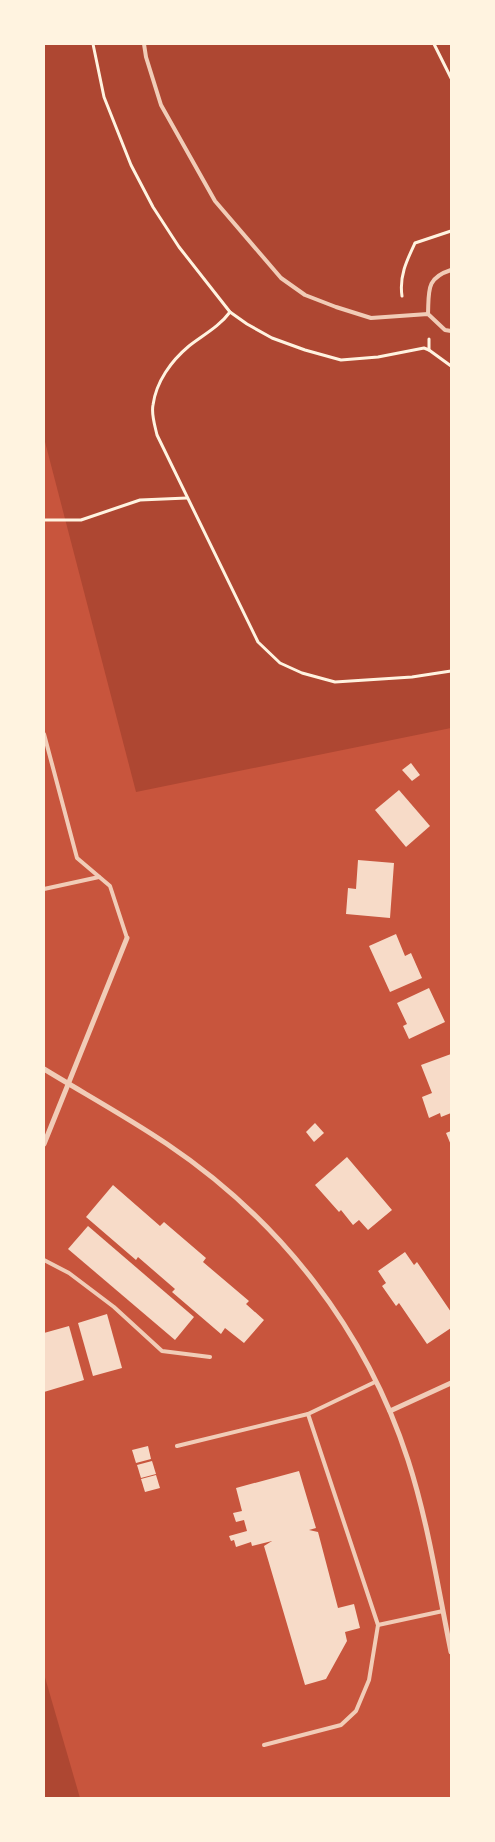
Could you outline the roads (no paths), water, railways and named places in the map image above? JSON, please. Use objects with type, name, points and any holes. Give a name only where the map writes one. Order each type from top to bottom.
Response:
[{"type":"street","points":[[44,1144],[127,938]]},
{"type":"street","points":[[44,1069],[167,1144],[210,1176],[251,1211],[290,1251],[317,1286],[347,1329],[375,1382],[390,1411],[408,1460],[423,1514],[451,1652]]},
{"type":"street","points":[[390,1411],[451,1383]]},
{"type":"lane","points":[[144,44],[146,57],[161,105],[216,201],[280,278],[305,295],[371,318],[428,314],[446,330],[451,331]]},
{"type":"lane","points":[[428,314],[429,287],[438,274],[451,270]]},
{"type":"lane","points":[[44,734],[77,858],[110,886],[127,938]]},
{"type":"lane","points":[[44,889],[99,877]]},
{"type":"lane","points":[[44,1260],[69,1273],[114,1306],[162,1351],[210,1356]]},
{"type":"lane","points":[[177,1446],[308,1414],[375,1382]]},
{"type":"lane","points":[[264,1746],[341,1725],[356,1711],[369,1680],[378,1626],[308,1414]]},
{"type":"lane","points":[[378,1626],[443,1611]]}]
